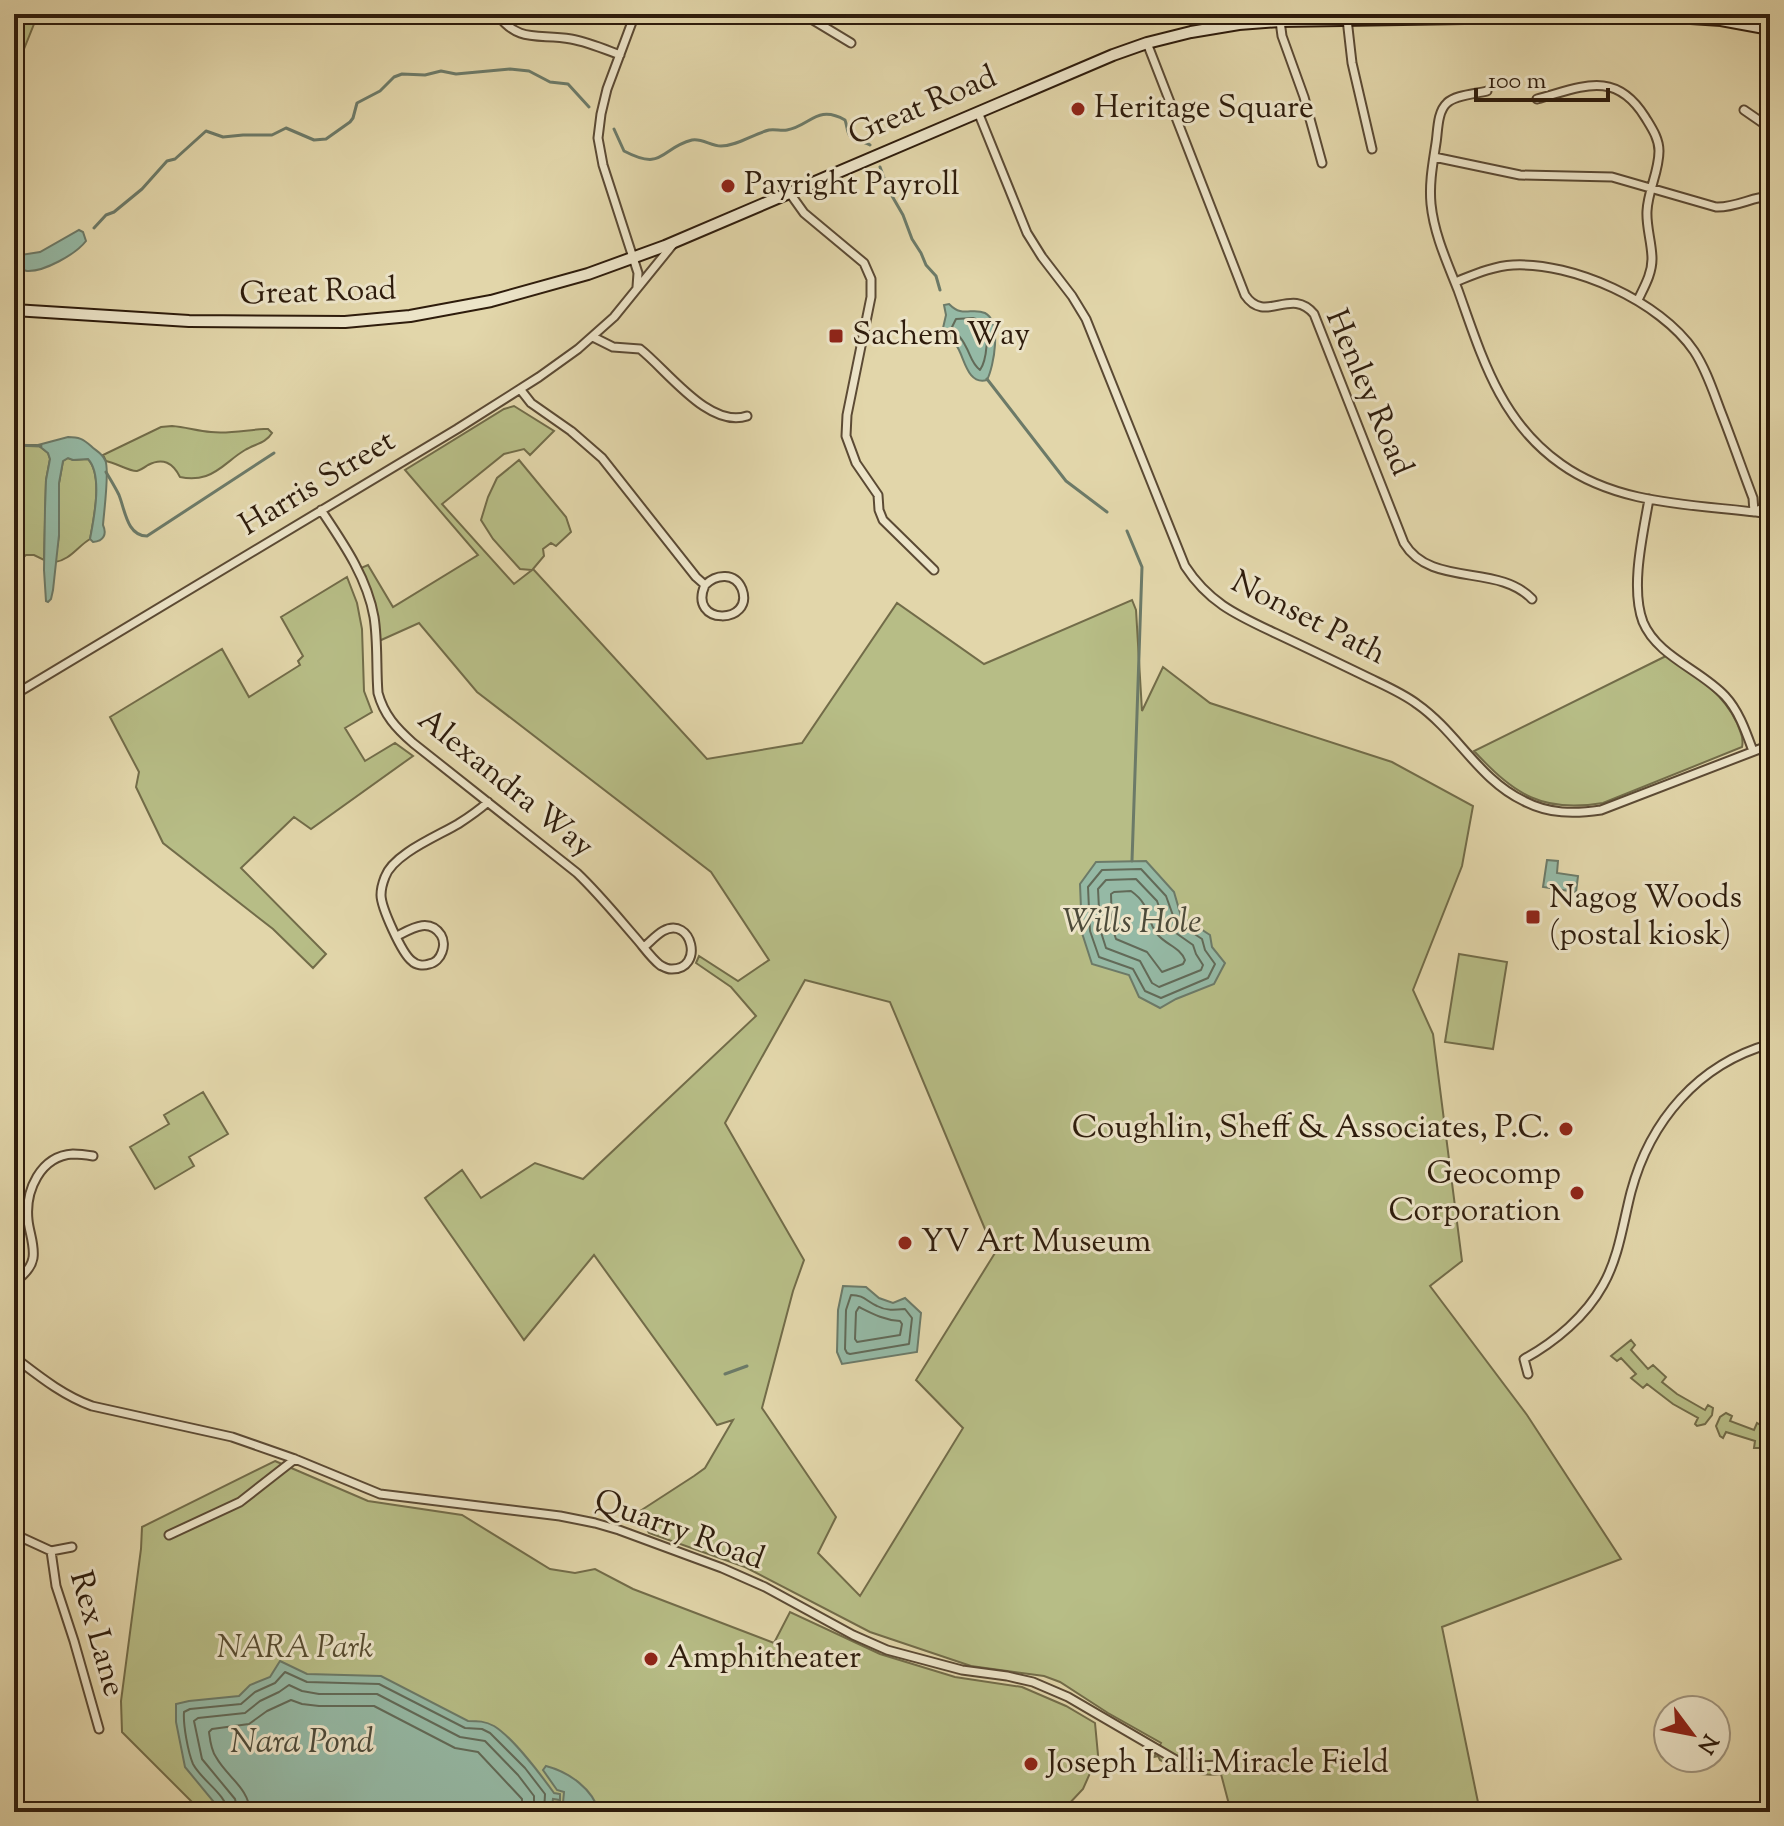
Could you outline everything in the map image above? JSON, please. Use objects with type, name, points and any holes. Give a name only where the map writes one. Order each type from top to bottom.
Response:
[{"type":"main road","name":"Great Road","points":[[14,310],[265,323],[410,316],[503,298],[567,281],[634,258],[1093,63],[1147,43],[1206,29],[1334,17],[1665,15],[1721,20],[1770,29]]},
{"type":"street","points":[[497,14],[519,34],[573,39],[620,55]]},
{"type":"street","points":[[632,296],[639,278],[603,165],[598,138],[604,101],[635,14]]},
{"type":"street","points":[[657,14],[677,19],[697,14]]},
{"type":"street","points":[[803,14],[851,43]]},
{"type":"street","points":[[1347,19],[1352,63],[1372,149]]},
{"type":"street","points":[[1280,21],[1322,163]]},
{"type":"street","name":"Henley Road","points":[[1147,43],[1245,295],[1261,308],[1296,302],[1314,314],[1409,551],[1420,561],[1437,568],[1512,584],[1532,599]]},
{"type":"street","points":[[1537,99],[1596,85],[1613,87],[1626,94],[1642,112],[1658,141],[1659,156],[1646,215],[1651,267],[1638,300]]},
{"type":"street","points":[[1487,91],[1451,100],[1445,105],[1430,191],[1439,241],[1497,392],[1512,416],[1562,465],[1586,479],[1625,494],[1770,514]]},
{"type":"street","points":[[1744,110],[1770,128]]},
{"type":"street","name":"Nonset Path","points":[[978,112],[1027,233],[1072,296],[1091,332],[1185,566],[1209,596],[1241,617],[1416,703],[1493,781],[1512,795],[1543,809],[1577,813],[1601,810],[1770,745]]},
{"type":"street","points":[[1434,157],[1511,174],[1603,176],[1716,207],[1770,196]]},
{"type":"street","points":[[789,192],[804,213],[869,270],[871,297],[847,415],[846,436],[856,463],[878,495],[883,520],[934,570]]},
{"type":"street","name":"Harris Street","points":[[14,695],[520,389],[593,337],[632,296],[676,241]]},
{"type":"street","points":[[1455,282],[1502,266],[1532,265],[1578,275],[1638,300],[1674,328],[1698,358],[1753,498],[1754,512]]},
{"type":"street","points":[[593,337],[613,347],[640,349],[685,391],[725,418],[747,416]]},
{"type":"street","points":[[520,389],[531,403],[602,458],[705,585]]},
{"type":"street","points":[[1649,499],[1639,575],[1638,598],[1642,620],[1659,644],[1728,698],[1753,751]]},
{"type":"street","points":[[1754,512],[1770,505]]},
{"type":"street","name":"Alexandra Way","points":[[321,510],[352,559],[367,592],[375,625],[378,693],[386,714],[401,732],[577,873],[661,966],[673,969],[685,964],[693,949],[686,933],[673,928],[661,932],[644,947]]},
{"type":"street","points":[[719,576],[735,580],[742,591],[740,607],[729,616],[711,614],[702,598],[705,585],[719,576]]},
{"type":"street","points":[[397,936],[416,927],[429,926],[442,936],[442,953],[429,964],[416,964],[406,955],[384,911],[381,896],[385,876],[403,856],[461,822],[488,802]]},
{"type":"street","points":[[1528,1374],[1524,1359],[1540,1350],[1582,1314],[1602,1287],[1615,1257],[1639,1167],[1667,1113],[1688,1090],[1715,1069],[1737,1056],[1770,1044]]},
{"type":"street","points":[[14,1282],[31,1265],[34,1255],[27,1209],[29,1191],[37,1175],[61,1157],[72,1154],[93,1156]]},
{"type":"street","name":"Quarry Road","points":[[14,1357],[75,1400],[232,1437],[380,1494],[560,1516],[619,1530],[722,1568],[887,1650],[962,1670],[1033,1682],[1068,1697],[1176,1760],[1197,1766],[1222,1765]]},
{"type":"street","points":[[169,1535],[240,1502],[295,1459]]},
{"type":"street","points":[[14,1534],[51,1551],[72,1547]]},
{"type":"street","name":"Rex Lane","points":[[51,1551],[56,1586],[99,1729]]},
{"type":"green space","points":[[14,14],[38,14],[14,74]]},
{"type":"green space","points":[[514,406],[554,431],[530,455],[524,449],[504,454],[442,504],[514,584],[532,570],[520,569],[493,539],[481,520],[497,478],[519,460],[566,517],[571,532],[556,546],[551,543],[543,549],[544,556],[533,569],[707,759],[802,743],[897,603],[984,664],[1132,600],[1136,610],[1142,711],[1163,667],[1210,703],[1392,762],[1473,806],[1462,866],[1413,990],[1433,1034],[1462,1261],[1430,1286],[1527,1415],[1621,1559],[1442,1627],[1480,1812],[1231,1812],[1221,1774],[1189,1772],[1160,1760],[1158,1756],[1154,1757],[1161,1743],[1060,1682],[1044,1676],[971,1666],[870,1632],[745,1567],[649,1533],[637,1513],[705,1468],[733,1420],[717,1425],[594,1255],[524,1340],[425,1198],[462,1170],[481,1198],[535,1163],[583,1179],[756,1016],[731,987],[696,963],[699,956],[738,981],[769,960],[711,872],[477,692],[419,623],[379,641],[368,585],[361,568],[368,565],[393,607],[478,555],[405,470],[504,409]],"holes":[[[805,980],[890,1002],[995,1253],[916,1380],[963,1428],[860,1596],[818,1553],[836,1517],[762,1408],[804,1260],[725,1123]]]},
{"type":"green space","points":[[161,427],[218,432],[268,429],[272,433],[216,471],[196,478],[180,477],[171,465],[163,462],[134,471],[106,461],[103,455]]},
{"type":"green space","points":[[14,445],[38,445],[50,459],[46,480],[44,560],[26,555],[14,571]]},
{"type":"green space","points":[[68,458],[88,459],[93,466],[95,509],[90,539],[69,556],[55,562],[59,535],[59,483],[63,461]]},
{"type":"green space","points":[[347,577],[357,603],[362,629],[364,691],[372,712],[345,728],[365,761],[395,743],[413,756],[311,829],[294,817],[241,868],[326,954],[313,968],[273,929],[163,843],[136,787],[139,772],[110,717],[222,649],[249,697],[300,665],[298,661],[303,656],[281,617]]},
{"type":"green space","points":[[1666,656],[1724,702],[1737,723],[1742,747],[1603,803],[1582,805],[1546,803],[1531,797],[1503,779],[1474,751]]},
{"type":"green space","points":[[1459,954],[1507,962],[1493,1049],[1445,1042]]},
{"type":"green space","points":[[203,1092],[228,1134],[189,1157],[194,1166],[155,1189],[130,1147],[169,1124],[164,1115]]},
{"type":"green space","points":[[1631,1340],[1635,1345],[1631,1350],[1648,1369],[1653,1365],[1666,1377],[1662,1382],[1705,1410],[1708,1405],[1713,1408],[1705,1424],[1697,1426],[1698,1418],[1647,1384],[1643,1388],[1631,1378],[1636,1374],[1621,1358],[1617,1361],[1611,1356]]},
{"type":"green space","points":[[1726,1413],[1732,1416],[1730,1421],[1754,1430],[1757,1423],[1767,1429],[1762,1448],[1754,1448],[1755,1441],[1726,1432],[1723,1438],[1720,1436],[1716,1426]]},
{"type":"green space","name":"NARA Park","points":[[275,1461],[368,1501],[462,1515],[550,1569],[575,1573],[595,1569],[633,1589],[774,1643],[790,1612],[880,1654],[955,1677],[1022,1687],[1066,1706],[1095,1723],[1098,1755],[1083,1789],[1066,1807],[1043,1812],[202,1812],[122,1732],[121,1701],[142,1527]]},
{"type":"water","points":[[79,230],[86,241],[59,261],[34,271],[14,267],[14,256],[40,252]]},
{"type":"water","points":[[949,304],[958,311],[982,312],[990,318],[995,345],[987,380],[981,381],[972,376],[943,328],[946,315],[944,305]]},
{"type":"water","points":[[68,437],[83,440],[105,460],[105,531],[102,539],[93,542],[90,539],[96,497],[93,466],[88,459],[68,458],[63,461],[59,483],[59,535],[53,590],[48,602],[44,570],[46,480],[50,459],[38,445]]},
{"type":"water","points":[[1547,860],[1558,861],[1557,873],[1578,876],[1576,892],[1543,887]]},
{"type":"water","name":"Wills Hole","points":[[1146,861],[1174,892],[1181,916],[1210,935],[1212,947],[1225,963],[1214,984],[1160,1008],[1139,997],[1129,975],[1092,964],[1082,933],[1080,884],[1096,862]]},
{"type":"water","points":[[843,1286],[866,1287],[879,1298],[893,1303],[905,1298],[921,1313],[917,1352],[842,1364],[837,1352],[838,1310]]},
{"type":"water","name":"Nara Pond","points":[[280,1661],[307,1674],[381,1676],[468,1721],[491,1724],[517,1747],[554,1793],[560,1794],[560,1800],[553,1799],[551,1812],[222,1812],[185,1767],[176,1722],[176,1704],[239,1696],[250,1685],[270,1677]]},
{"type":"water","points":[[546,1766],[563,1772],[586,1789],[599,1812],[556,1812],[557,1804],[563,1803],[564,1792],[557,1790],[543,1770]]},
{"type":"waterway","points":[[94,228],[106,215],[142,189],[167,161],[175,159],[206,131],[223,137],[272,135],[286,128],[314,140],[326,139],[350,122],[357,103],[402,74],[425,75],[441,71],[456,74],[510,69],[529,71],[550,82],[568,84],[589,107]]},
{"type":"waterway","points":[[614,129],[624,151],[637,157],[655,159],[692,140],[717,146],[727,145],[769,130],[795,128],[827,114],[845,120],[852,138],[870,145]]},
{"type":"waterway","points":[[880,167],[912,239],[926,265],[936,276],[940,290]]},
{"type":"waterway","points":[[987,379],[1066,481],[1107,512]]},
{"type":"waterway","points":[[14,445],[41,446]]},
{"type":"waterway","points":[[106,472],[131,527],[140,535],[147,536],[274,453]]},
{"type":"waterway","points":[[1127,531],[1142,567],[1132,861]]},
{"type":"waterway","points":[[725,1374],[747,1366]]},
{"type":"place","name":"Heritage Square","points":[[1078,109]]},
{"type":"place","name":"Payright Payroll","points":[[728,186]]},
{"type":"place","name":"Sachem Way","points":[[836,336]]},
{"type":"place","name":"Nagog Woods (postal kiosk)","points":[[1533,917]]},
{"type":"place","name":"Coughlin, Sheff & Associates, P.C.","points":[[1566,1129]]},
{"type":"place","name":"Geocomp Corporation","points":[[1577,1193]]},
{"type":"place","name":"YV Art Museum","points":[[905,1243]]},
{"type":"place","name":"Amphitheater","points":[[651,1659]]},
{"type":"place","name":"Joseph Lalli Miracle Field","points":[[1031,1764]]}]
